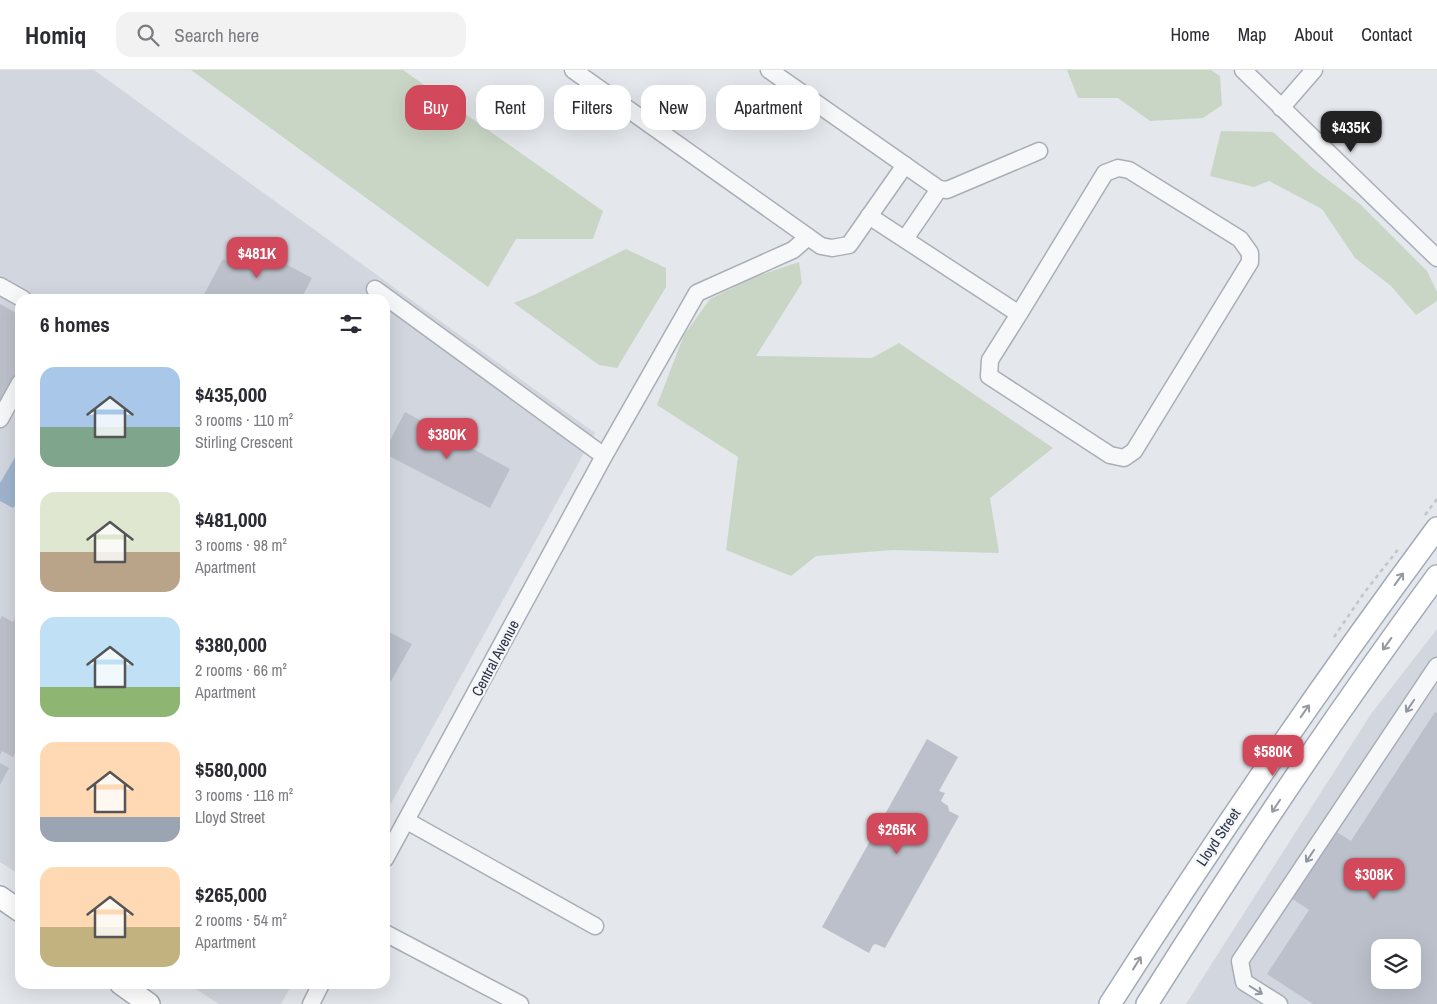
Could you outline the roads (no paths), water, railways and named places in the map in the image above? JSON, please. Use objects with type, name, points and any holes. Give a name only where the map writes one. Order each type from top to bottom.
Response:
[{"type":"main road","name":"Lloyd Street","points":[[1110,1004],[1199,865],[1353,641],[1437,528]]},
{"type":"main road","name":"Lloyd Street","points":[[1147,1004],[1225,881],[1379,655],[1437,576]]},
{"type":"main road","points":[[0,897],[15,908]]},
{"type":"main road","points":[[128,989],[149,1004]]},
{"type":"street","points":[[572,70],[821,246],[832,248],[848,245],[905,165]]},
{"type":"street","points":[[769,70],[939,189],[947,190],[1039,152]]},
{"type":"street","points":[[1243,70],[1437,258]]},
{"type":"street","points":[[1282,108],[1314,70]]},
{"type":"street","points":[[1118,168],[1129,170],[1240,239],[1250,252],[1250,262],[1134,451],[1124,458],[1110,455],[989,376],[990,360],[1020,314],[1105,173],[1118,168]]},
{"type":"street","points":[[905,239],[939,189]]},
{"type":"street","points":[[869,216],[1020,314]]},
{"type":"street","name":"Central Avenue","points":[[390,850],[604,456],[697,293],[793,250],[808,237]]},
{"type":"street","points":[[0,286],[15,294]]},
{"type":"street","points":[[376,289],[383,294]]},
{"type":"street","points":[[390,299],[604,456]]},
{"type":"street","points":[[0,419],[15,392]]},
{"type":"street","points":[[1279,1004],[1244,982],[1240,961],[1437,666]]},
{"type":"street","points":[[407,821],[595,926]]},
{"type":"street","points":[[390,935],[520,1004]]},
{"type":"street","points":[[312,1004],[319,989]]},
{"type":"water","points":[[15,458],[15,506],[13,508],[0,501],[0,483]]}]
